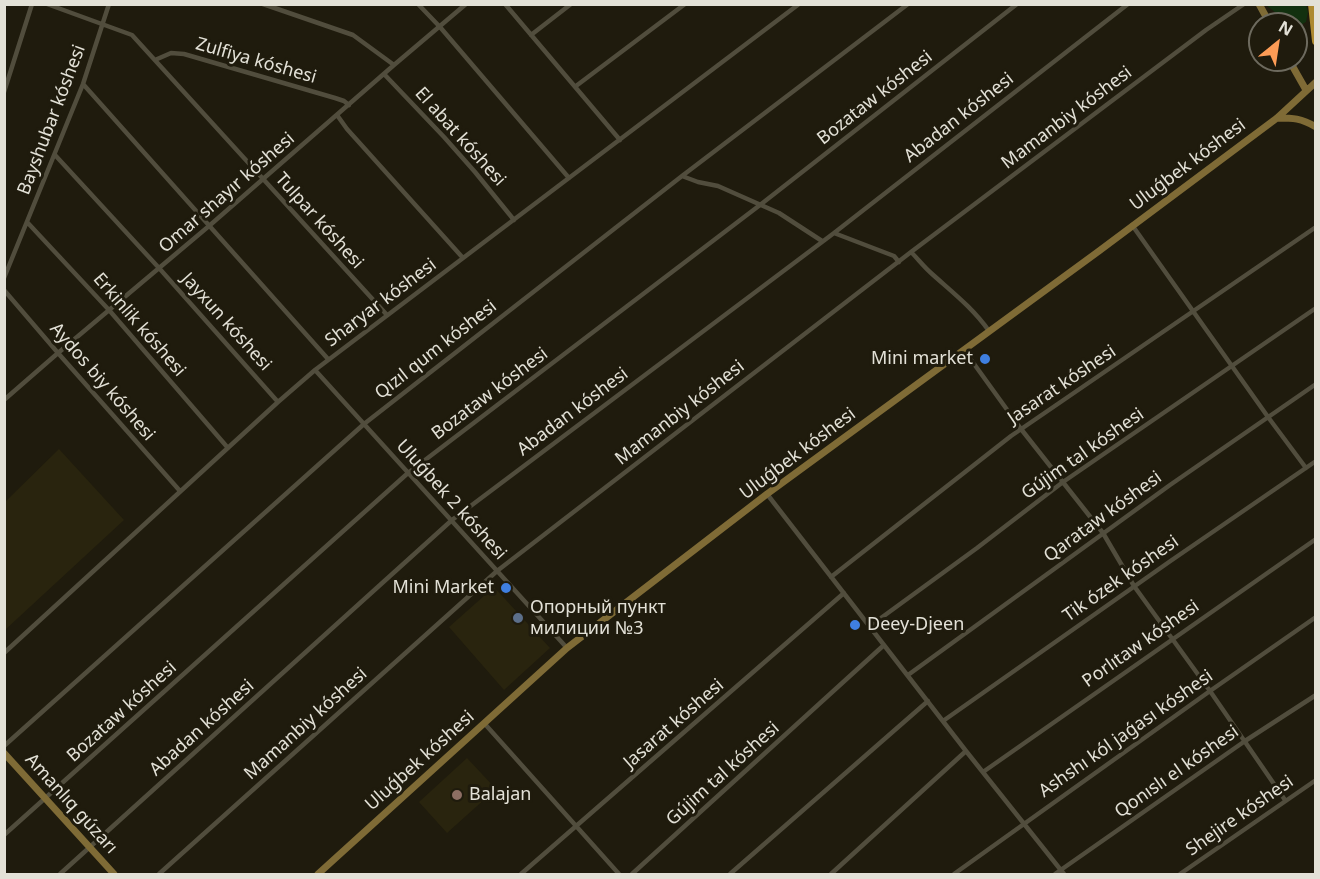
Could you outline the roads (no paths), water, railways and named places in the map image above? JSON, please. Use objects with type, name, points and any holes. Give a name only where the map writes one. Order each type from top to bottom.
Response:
[{"type":"main road","points":[[1312,4],[1316,41]]},
{"type":"street","points":[[4,92],[32,4]]},
{"type":"street","name":"Tulpar kóshesi","points":[[47,4],[132,35],[387,315]]},
{"type":"street","name":"Bayshubar kóshesi","points":[[4,278],[83,84],[109,4]]},
{"type":"street","points":[[262,4],[353,35],[394,65]]},
{"type":"street","points":[[418,4],[569,178]]},
{"type":"street","name":"Omar shayır kóshesi","points":[[4,400],[466,4]]},
{"type":"street","points":[[505,4],[620,140]]},
{"type":"street","points":[[531,35],[571,4]]},
{"type":"street","points":[[576,86],[685,4]]},
{"type":"street","name":"Sharyar kóshesi","points":[[4,653],[328,359],[799,4]]},
{"type":"street","name":"Qızıl qum kóshesi","points":[[4,746],[364,424],[682,176],[908,4]]},
{"type":"street","name":"Bozataw kóshesi","points":[[4,836],[408,473],[760,205],[1017,4]]},
{"type":"street","name":"Abadan kóshesi","points":[[60,874],[452,520],[834,232],[1128,4]]},
{"type":"street","name":"Mamanbiy kóshesi","points":[[159,874],[497,571],[911,252],[1196,37],[1244,4]]},
{"type":"street","name":"Zulfiya kóshesi","points":[[155,60],[171,53],[184,54],[335,98],[349,105]]},
{"type":"street","points":[[1296,72],[1306,90]]},
{"type":"street","name":"El abat kóshesi","points":[[384,74],[452,146],[514,220]]},
{"type":"street","name":"Uluǵbek kóshesi","points":[[318,874],[567,648],[767,494],[1277,118],[1316,82]]},
{"type":"street","points":[[83,84],[328,359]]},
{"type":"street","points":[[338,115],[347,129],[463,258]]},
{"type":"street","points":[[1277,118],[1292,117],[1304,120],[1316,127]]},
{"type":"street","name":"Jayxun kóshesi","points":[[55,155],[278,402]]},
{"type":"street","points":[[682,176],[718,186],[779,213],[822,241]]},
{"type":"street","name":"Erkinlik kóshesi","points":[[27,222],[109,310],[228,448]]},
{"type":"street","points":[[1132,225],[1306,468]]},
{"type":"street","name":"Jasarat kóshesi","points":[[831,577],[1021,429],[1316,226]]},
{"type":"street","points":[[834,232],[894,256],[899,262]]},
{"type":"street","points":[[911,252],[980,318],[989,331]]},
{"type":"street","name":"Aydos biy kóshesi","points":[[4,290],[180,491]]},
{"type":"street","name":"Gújim tal kóshesi","points":[[870,626],[1063,482],[1316,308]]},
{"type":"street","points":[[964,350],[1021,429],[1103,533],[1134,586],[1285,800]]},
{"type":"street","name":"Uluǵbek 2 kóshesi","points":[[315,370],[567,648]]},
{"type":"street","name":"Qarataw kóshesi","points":[[908,675],[1103,533],[1316,384]]},
{"type":"street","name":"Tik ózek kóshesi","points":[[943,721],[1316,460]]},
{"type":"street","points":[[767,494],[1063,872]]},
{"type":"street","name":"Porlıtaw kóshesi","points":[[983,772],[1316,539]]},
{"type":"street","name":"Jasarat kóshesi","points":[[521,874],[844,593]]},
{"type":"street","name":"Ashshı kól jaǵası kóshesi","points":[[954,874],[1316,617]]},
{"type":"street","name":"Gújim tal kóshesi","points":[[632,874],[884,645]]},
{"type":"street","name":"Qonıslı el kóshesi","points":[[1055,874],[1063,872],[1245,741],[1316,694]]},
{"type":"street","points":[[730,874],[927,701]]},
{"type":"street","points":[[484,723],[619,874]]},
{"type":"street","points":[[831,874],[966,751]]},
{"type":"street","name":"Amanlıq gúzarı","points":[[4,753],[114,874]]},
{"type":"street","name":"Shejire kóshesi","points":[[1180,874],[1316,780]]},
{"type":"place","name":"Mini market","points":[[985,359]]},
{"type":"place","name":"Mini Market","points":[[506,588]]},
{"type":"place","name":"Опорный пункт милиции №3","points":[[518,618]]},
{"type":"place","name":"Deey-Djeen","points":[[855,625]]},
{"type":"place","name":"Balajan","points":[[457,795]]}]
